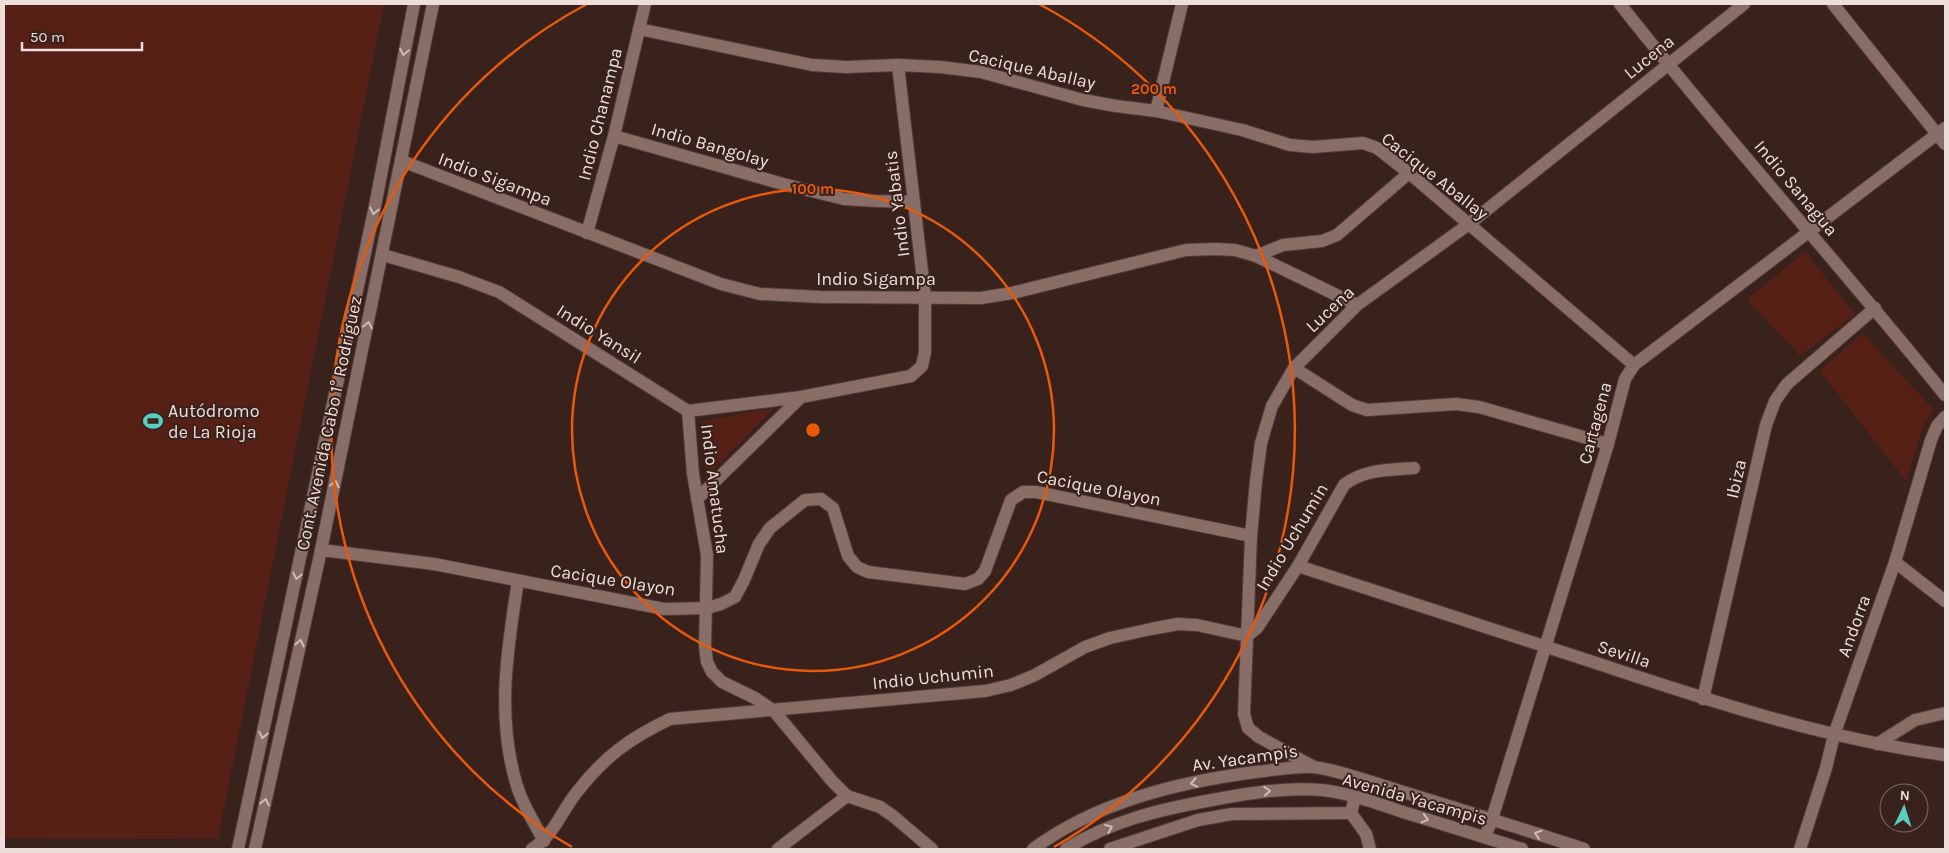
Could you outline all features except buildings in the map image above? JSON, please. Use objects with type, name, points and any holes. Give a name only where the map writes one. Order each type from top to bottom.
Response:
[{"type":"street","name":"Cont. Avenida Cabo 1° Rodriguez","points":[[238,849],[375,206],[414,4]]},
{"type":"street","name":"Cont. Avenida Cabo 1° Rodriguez","points":[[255,849],[321,550],[433,4]]},
{"type":"street","name":"Indio Chanampa","points":[[587,233],[614,136],[644,4]]},
{"type":"street","points":[[1156,111],[1182,4]]},
{"type":"street","name":"Indio Sanagua","points":[[1620,4],[1667,64],[1875,308],[1945,395]]},
{"type":"street","name":"Lucena","points":[[1314,767],[1259,737],[1248,728],[1244,714],[1251,536],[1256,481],[1261,443],[1272,406],[1294,368],[1357,305],[1469,224],[1744,4]]},
{"type":"street","points":[[1833,4],[1941,131],[1945,144]]},
{"type":"street","name":"Cacique Aballay","points":[[639,29],[812,65],[846,67],[898,65],[940,67],[981,72],[1083,100],[1156,111],[1242,130],[1290,145],[1313,147],[1363,143],[1377,148],[1409,173],[1634,365]]},
{"type":"street","name":"Indio Yabatis","points":[[801,397],[912,376],[922,366],[924,359],[925,296],[898,65]]},
{"type":"street","name":"Cartagena","points":[[1485,837],[1492,820],[1608,444],[1625,379],[1634,365],[1941,131]]},
{"type":"street","name":"Indio Bangolay","points":[[614,136],[783,184],[844,199],[876,202],[914,202]]},
{"type":"street","name":"Indio Sigampa","points":[[402,161],[721,284],[760,294],[821,297],[925,296],[981,298],[1012,293],[1186,250],[1214,249],[1235,250],[1256,256],[1357,305]]},
{"type":"street","points":[[1256,256],[1282,245],[1322,241],[1338,235],[1409,173]]},
{"type":"street","name":"Indio Yansil","points":[[383,255],[459,277],[499,292],[688,411]]},
{"type":"street","name":"Ibiza","points":[[1703,699],[1766,425],[1775,401],[1787,384],[1875,308]]},
{"type":"street","points":[[1294,368],[1352,405],[1367,410],[1456,404],[1479,407],[1608,444]]},
{"type":"street","points":[[688,411],[801,397]]},
{"type":"street","points":[[697,499],[801,397]]},
{"type":"street","name":"Indio Amatucha","points":[[688,411],[693,474],[707,555],[705,646],[707,662],[712,672],[722,682],[755,698],[774,711],[832,781],[847,796],[880,807],[932,849]]},
{"type":"street","name":"Andorra","points":[[1800,849],[1826,768],[1834,735],[1895,562],[1931,440],[1937,426],[1945,417]]},
{"type":"street","name":"Indio Uchumin","points":[[532,849],[544,841],[576,793],[617,749],[642,732],[670,719],[985,691],[1011,685],[1035,675],[1085,647],[1110,638],[1178,624],[1197,625],[1246,636],[1257,628],[1298,566],[1344,485],[1353,478],[1370,472],[1414,468]]},
{"type":"street","name":"Cacique Olayon","points":[[321,550],[434,564],[664,609],[707,608],[735,597],[758,544],[770,528],[805,500],[821,499],[833,508],[848,556],[857,567],[868,572],[965,584],[978,579],[985,571],[1011,500],[1022,492],[1036,492],[1251,536]]},
{"type":"street","points":[[1895,562],[1945,601]]},
{"type":"street","name":"Sevilla","points":[[1298,566],[1703,699],[1834,735],[1945,755]]},
{"type":"street","points":[[518,581],[506,660],[504,687],[506,726],[511,762],[518,788],[544,841]]},
{"type":"street","points":[[1877,744],[1915,720],[1945,713]]},
{"type":"street","name":"Av. Yacampis","points":[[1033,849],[1049,837],[1083,818],[1176,786],[1229,776],[1290,768],[1314,767],[1354,777],[1584,849]]},
{"type":"street","name":"Avenida Yacampis","points":[[1066,849],[1112,826],[1159,811],[1248,793],[1288,789],[1314,790],[1355,797],[1522,849]]},
{"type":"street","points":[[778,849],[847,796]]},
{"type":"street","points":[[1355,797],[1352,813],[1366,834],[1370,849]]},
{"type":"street","points":[[1110,849],[1198,820],[1232,814],[1352,813]]},
{"type":"shaded area","name":"Autódromo de La Rioja","points":[[4,4],[384,4],[218,839],[4,838]]},
{"type":"shaded area","points":[[1805,252],[1855,314],[1800,356],[1747,299]]},
{"type":"shaded area","points":[[1862,333],[1933,409],[1923,427],[1906,481],[1820,371]]},
{"type":"shaded area","points":[[774,408],[707,476],[706,476],[702,421]]},
{"type":"place","name":"Autódromo de La Rioja","points":[[153,421]]}]
